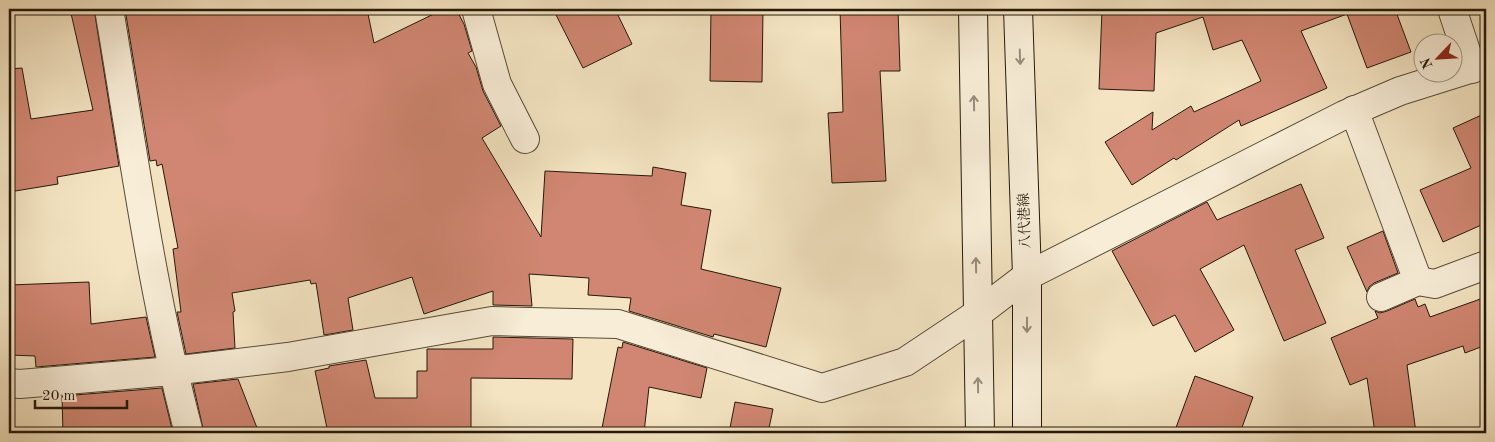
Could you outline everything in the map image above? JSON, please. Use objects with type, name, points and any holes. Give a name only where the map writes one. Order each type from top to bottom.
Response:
[{"type":"street","points":[[110,9],[155,281],[172,371],[188,433]]},
{"type":"street","points":[[476,9],[498,84],[525,138]]},
{"type":"street","points":[[973,9],[980,433]]},
{"type":"street","name":"八代港線","points":[[1018,9],[1027,276],[1028,433]]},
{"type":"street","points":[[9,383],[20,384],[172,371],[288,357],[492,321],[618,324],[822,388],[905,362],[977,314],[1027,276],[1354,110],[1400,91],[1479,66],[1452,9]]},
{"type":"street","points":[[1354,110],[1418,281]]},
{"type":"street","points":[[1381,297],[1418,281],[1435,284],[1486,265]]},
{"type":"building","points":[[70,9],[94,9],[119,166],[57,177],[58,184],[9,192],[9,69],[22,68],[31,119],[93,110]]},
{"type":"building","points":[[125,9],[367,9],[374,43],[444,9],[456,9],[464,24],[472,51],[468,53],[476,67],[483,91],[501,126],[482,138],[541,237],[545,171],[652,176],[653,167],[686,173],[681,205],[711,210],[701,269],[781,288],[766,347],[714,334],[713,337],[629,311],[631,298],[588,295],[589,278],[529,274],[532,306],[493,305],[493,291],[424,314],[412,277],[348,298],[353,330],[324,335],[316,283],[311,284],[310,280],[232,293],[235,311],[233,312],[235,348],[186,354],[177,312],[181,312],[173,249],[178,248],[162,164],[157,166],[156,160],[150,161]]},
{"type":"building","points":[[553,9],[615,9],[632,44],[583,68]]},
{"type":"building","points":[[711,9],[763,9],[762,82],[710,81]]},
{"type":"building","points":[[840,9],[898,9],[900,71],[880,71],[886,181],[832,183],[828,113],[843,112]]},
{"type":"building","points":[[1102,9],[1395,9],[1411,52],[1367,68],[1347,14],[1301,31],[1327,88],[1241,126],[1239,120],[1132,185],[1105,142],[1153,112],[1152,130],[1191,106],[1194,112],[1261,81],[1242,40],[1213,50],[1203,17],[1156,33],[1154,91],[1099,89]]},
{"type":"building","points":[[1486,113],[1486,223],[1443,242],[1420,190],[1471,168],[1453,128]]},
{"type":"building","points":[[1301,184],[1324,238],[1295,250],[1326,323],[1284,341],[1244,245],[1200,269],[1234,330],[1195,352],[1175,315],[1153,326],[1112,251],[1207,202],[1217,220]]},
{"type":"building","points":[[1383,231],[1398,273],[1374,283],[1367,292],[1347,247]]},
{"type":"building","points":[[89,282],[91,324],[146,317],[155,357],[36,367],[35,356],[9,355],[9,285]]},
{"type":"building","points":[[1486,297],[1486,345],[1465,353],[1463,346],[1407,365],[1416,433],[1375,433],[1367,378],[1350,385],[1331,338],[1378,318],[1375,311],[1380,313],[1387,311],[1415,299],[1418,307],[1425,304],[1430,317]]},
{"type":"building","points":[[493,337],[573,339],[572,379],[471,378],[471,433],[328,433],[315,371],[329,368],[329,366],[366,360],[375,398],[417,398],[417,371],[427,371],[427,349],[493,349]]},
{"type":"building","points":[[623,342],[707,368],[701,398],[649,387],[644,433],[601,433],[618,347],[622,348]]},
{"type":"building","points":[[1195,376],[1253,397],[1240,433],[1174,433]]},
{"type":"building","points":[[238,379],[259,433],[204,433],[193,384]]},
{"type":"building","points":[[162,388],[173,433],[63,433],[62,396]]},
{"type":"building","points":[[735,402],[773,409],[768,433],[729,433]]}]
